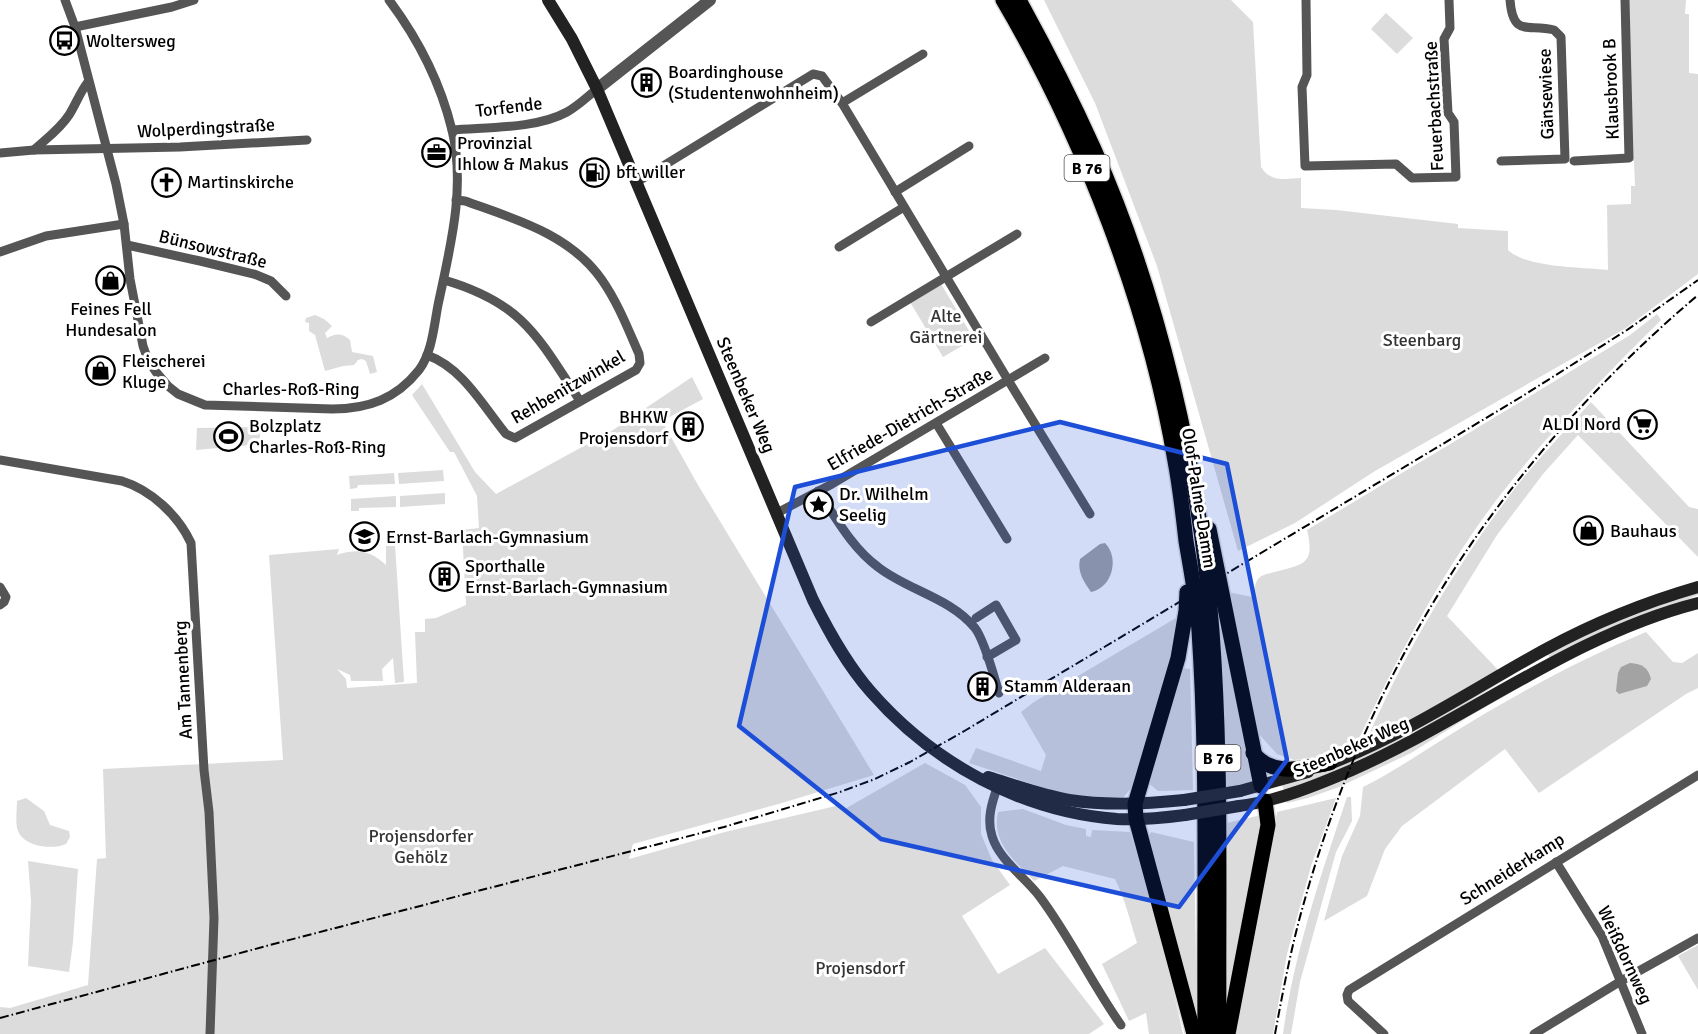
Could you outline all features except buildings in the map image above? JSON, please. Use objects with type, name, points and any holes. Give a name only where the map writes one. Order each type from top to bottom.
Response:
[{"type":"highway","name":"Olof-Palme-Damm","points":[[1004,0],[1039,64],[1082,155],[1126,272],[1148,345],[1175,460],[1199,627],[1204,714],[1205,1034]]},
{"type":"highway","name":"Olof-Palme-Damm","points":[[1019,0],[1051,58],[1094,150],[1125,229],[1160,338],[1178,408],[1193,484],[1208,585],[1217,706],[1219,1034]]},
{"type":"highway","points":[[1193,484],[1207,518],[1268,825],[1228,1034]]},
{"type":"highway","points":[[1188,553],[1186,610],[1178,658],[1135,812],[1194,1034]]},
{"type":"highway","points":[[1253,753],[1266,764],[1281,770],[1330,764]]},
{"type":"main road","name":"Steenbeker Weg","points":[[548,0],[572,39],[597,89],[813,600],[849,663],[871,693],[904,726],[933,749],[962,767],[998,784],[1135,812],[1185,815],[1239,806],[1399,732],[1568,638],[1621,614],[1698,587]]},
{"type":"main road","name":"Steenbeker Weg","points":[[1135,812],[1184,800],[1240,791],[1263,794],[1330,780],[1380,757],[1531,674],[1614,632],[1698,603]]},
{"type":"main road","points":[[1524,662],[1531,674]]},
{"type":"street","name":"Charles-Roß-Ring","points":[[65,0],[75,27],[108,150],[124,224],[130,279],[140,333],[148,360],[168,386],[178,394],[205,405],[332,409],[352,409],[380,402],[399,390],[419,370],[427,356],[454,228],[456,172],[452,130],[428,60],[414,35],[389,0]]},
{"type":"street","points":[[75,27],[171,8],[194,0]]},
{"type":"street","points":[[597,89],[710,0]]},
{"type":"street","name":"Feuerbachstraße","points":[[1306,0],[1307,75],[1302,87],[1305,166],[1396,164],[1412,178],[1456,177],[1454,122],[1448,113],[1444,39],[1450,28],[1449,0]]},
{"type":"street","name":"Gänsewiese","points":[[1501,161],[1565,159],[1561,38],[1554,30],[1526,29],[1517,24],[1512,16],[1510,0]]},
{"type":"street","name":"Klausbrook B","points":[[1574,161],[1629,158],[1625,0]]},
{"type":"street","points":[[842,103],[923,54]]},
{"type":"street","name":"Elfriede-Dietrich-Straße","points":[[637,182],[813,74],[818,74],[826,79],[842,103],[1008,380],[777,513]]},
{"type":"street","points":[[34,150],[69,115],[80,92],[88,82]]},
{"type":"street","name":"Torfende","points":[[452,130],[523,124],[557,117],[575,108],[597,89]]},
{"type":"street","name":"Wolperdingstraße","points":[[0,153],[307,140]]},
{"type":"street","points":[[895,192],[969,146]]},
{"type":"street","name":"Rehbenitzwinkel","points":[[427,356],[440,360],[456,372],[506,434],[512,437],[518,437],[636,370],[640,363],[639,354],[623,316],[604,283],[578,254],[548,233],[500,213],[456,200]]},
{"type":"street","points":[[838,247],[904,207]]},
{"type":"street","points":[[0,252],[46,236],[124,224]]},
{"type":"street","points":[[871,322],[1017,234]]},
{"type":"street","name":"Bünsowstraße","points":[[127,245],[254,274],[271,281],[286,296]]},
{"type":"street","points":[[444,280],[481,293],[519,317],[541,342],[580,401]]},
{"type":"street","points":[[1045,358],[1008,380],[1090,514]]},
{"type":"street","points":[[936,423],[1007,539]]},
{"type":"street","name":"Am Tannenberg","points":[[0,460],[122,481],[137,486],[167,510],[182,527],[190,543],[214,918],[210,1034]]},
{"type":"street","points":[[818,491],[861,552],[886,573],[951,608],[977,630],[999,693]]},
{"type":"street","points":[[0,587],[6,597],[0,605]]},
{"type":"street","points":[[976,618],[996,605],[1016,640],[987,657]]},
{"type":"street","name":"Schneiderkamp","points":[[1384,1034],[1348,1001],[1349,990],[1698,775]]},
{"type":"street","points":[[998,784],[989,815],[992,838],[1006,859],[1040,897],[1121,1025]]},
{"type":"street","name":"Weißdornweg","points":[[1556,862],[1602,936],[1642,1034]]},
{"type":"street","points":[[1534,1034],[1698,938]]},
{"type":"highlighted area","points":[[1060,422],[1227,464],[1287,760],[1179,907],[881,839],[739,726],[795,487]]},
{"type":"green space","name":"Steenbarg","points":[[1044,0],[1231,0],[1253,22],[1261,167],[1273,177],[1301,178],[1301,208],[1458,224],[1458,228],[1508,231],[1508,250],[1517,256],[1541,263],[1608,270],[1607,205],[1631,204],[1631,186],[1635,186],[1634,161],[1631,161],[1627,0],[1686,0],[1685,14],[1689,14],[1689,73],[1698,74],[1698,274],[1626,328],[1375,471],[1295,523],[1238,551],[1157,266],[1095,103]]},
{"type":"green space","points":[[1386,13],[1413,38],[1397,54],[1371,29]]},
{"type":"green space","name":"Alte Gärtnerei","points":[[941,284],[974,339],[943,357],[910,302]]},
{"type":"green space","points":[[1657,314],[1661,320],[1563,421],[1527,462],[1465,544],[1426,609],[1357,743],[1322,756],[1294,760],[1277,754],[1258,733],[1228,592],[1252,597],[1257,581],[1261,577],[1304,562],[1309,551],[1307,530],[1630,335]]},
{"type":"green space","points":[[315,315],[332,326],[325,333],[327,338],[342,335],[350,340],[352,352],[373,356],[377,372],[370,374],[366,361],[362,359],[354,365],[325,371],[315,335],[309,331],[309,323],[305,322],[306,318]]},
{"type":"green space","points":[[692,377],[703,399],[662,421],[698,485],[874,775],[633,844],[629,859],[725,832],[840,805],[843,810],[925,763],[965,785],[981,807],[981,834],[992,860],[1010,885],[962,916],[998,974],[1045,948],[1104,1024],[1089,1034],[0,1034],[0,1007],[10,1008],[88,985],[97,859],[106,858],[103,769],[283,760],[269,555],[339,549],[337,555],[363,552],[386,565],[386,546],[395,545],[404,682],[395,683],[393,658],[382,669],[383,681],[351,681],[350,675],[337,669],[346,679],[347,688],[417,683],[415,632],[425,632],[425,619],[436,618],[466,605],[462,530],[479,528],[477,496],[454,452],[450,452],[412,395],[422,384],[475,472],[496,494],[613,430]]},
{"type":"green space","points":[[1591,402],[1689,507],[1698,509],[1698,557],[1578,435],[1543,474],[1497,535],[1447,616],[1499,671],[1365,744],[1411,648],[1466,557],[1537,461]]},
{"type":"green space","name":"Bolzplatz Charles-Roß-Ring","points":[[260,427],[260,444],[196,450],[197,428]]},
{"type":"green space","points":[[443,470],[444,481],[399,484],[398,473]]},
{"type":"green space","points":[[394,473],[395,484],[358,485],[357,488],[350,489],[349,476]]},
{"type":"green space","points":[[445,493],[445,504],[400,507],[400,496]]},
{"type":"green space","points":[[396,496],[396,507],[359,508],[359,511],[351,511],[351,499]]},
{"type":"green space","points":[[1698,592],[1698,595],[1550,658],[1547,654],[1615,621]]},
{"type":"green space","points":[[1218,611],[1221,616],[1252,783],[1225,788]]},
{"type":"green space","points":[[1176,618],[1179,620],[1172,657],[1131,788],[1122,799],[1079,796],[1050,790],[969,763],[976,748],[1041,771],[1046,755],[1021,712],[1034,702]]},
{"type":"green space","points":[[1646,632],[1673,662],[1682,663],[1698,653],[1698,688],[1539,793],[1505,749],[1402,826],[1385,849],[1367,896],[1324,921],[1342,856],[1360,816],[1363,787],[1532,687]]},
{"type":"green space","points":[[1182,668],[1190,669],[1193,790],[1158,791],[1146,781]]},
{"type":"green space","points":[[1549,671],[1411,753],[1339,787],[1287,803],[1286,800]]},
{"type":"green space","points":[[1517,672],[1450,714],[1359,762],[1284,791],[1282,785],[1325,770]]},
{"type":"green space","points":[[1347,797],[1351,797],[1352,821],[1336,852],[1300,982],[1291,1034],[1283,1034],[1301,944]]},
{"type":"green space","points":[[26,798],[44,811],[50,825],[69,831],[70,837],[66,844],[54,847],[39,846],[26,841],[21,836],[17,824],[17,801]]},
{"type":"green space","points":[[1336,798],[1311,866],[1287,954],[1273,1034],[1236,1034],[1277,812]]},
{"type":"green space","points":[[1023,809],[1066,825],[1086,829],[1086,836],[1091,837],[1092,830],[1130,832],[1163,944],[1183,1034],[1149,1034],[1146,1013],[1129,1021],[1102,964],[1137,943],[1125,902],[1115,879],[1063,866],[1034,881],[1006,850],[998,833],[998,812]]},
{"type":"green space","points":[[1261,815],[1262,817],[1225,1007],[1227,823]]},
{"type":"green space","points":[[1151,832],[1194,842],[1197,1029],[1147,839]]},
{"type":"green space","points":[[28,861],[78,869],[69,972],[28,966],[31,901]]},
{"type":"green space","points":[[1698,945],[1698,990],[1678,956]]},
{"type":"shaded area","points":[[1105,543],[1110,549],[1113,564],[1109,579],[1104,585],[1091,592],[1080,573],[1080,559],[1100,544]]},
{"type":"shaded area","points":[[1630,663],[1644,667],[1651,679],[1647,686],[1619,694],[1616,691],[1618,673],[1621,667]]},
{"type":"railway","points":[[0,1018],[724,827],[875,779],[966,730],[1521,397],[1627,330],[1698,280]]},
{"type":"railway","points":[[1275,1034],[1303,906],[1332,816],[1366,730],[1407,648],[1454,570],[1506,496],[1564,425],[1628,358],[1698,295]]},
{"type":"place","name":"Woltersweg","points":[[65,41]]},
{"type":"place","name":"Boardinghouse (Studentenwohnheim)","points":[[647,82]]},
{"type":"place","name":"Provinzial Ihlow & Makus","points":[[436,153]]},
{"type":"place","name":"bft willer","points":[[595,172]]},
{"type":"place","name":"Martinskirche","points":[[166,182]]},
{"type":"place","name":"Feines Fell Hundesalon","points":[[111,280]]},
{"type":"place","name":"Fleischerei Kluge","points":[[101,371]]},
{"type":"place","name":"ALDI Nord","points":[[1642,424]]},
{"type":"place","name":"BHKW Projensdorf","points":[[689,427]]},
{"type":"place","name":"Bolzplatz Charles-Roß-Ring","points":[[228,436]]},
{"type":"place","name":"Dr. Wilhelm Seelig","points":[[818,504]]},
{"type":"place","name":"Bauhaus","points":[[1589,531]]},
{"type":"place","name":"Ernst-Barlach-Gymnasium","points":[[365,537]]},
{"type":"place","name":"Sporthalle Ernst-Barlach-Gymnasium","points":[[444,576]]},
{"type":"place","name":"Stamm Alderaan","points":[[983,686]]},
{"type":"park label","name":"Projensdorfer Gehölz","points":[[421,846]]},
{"type":"park label","name":"Projensdorf","points":[[860,968]]}]
